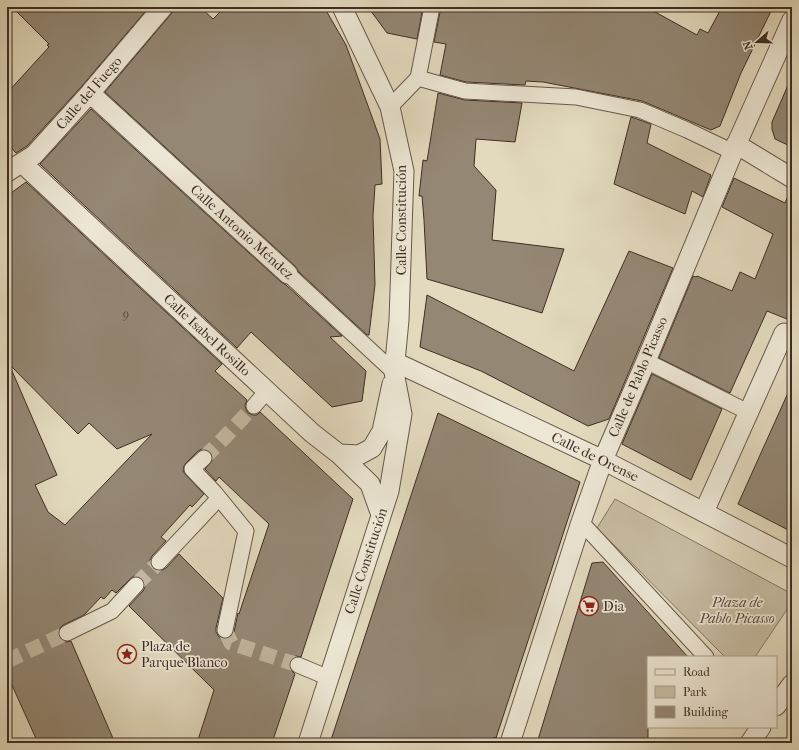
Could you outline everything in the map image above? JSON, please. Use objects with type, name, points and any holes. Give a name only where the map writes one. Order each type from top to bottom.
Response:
[{"type":"street","name":"Calle del Fuego","points":[[12,166],[34,155],[164,7]]},
{"type":"street","name":"Calle Constitución","points":[[339,454],[359,455],[372,448],[382,431],[394,369],[399,320],[404,171],[390,107],[342,7]]},
{"type":"street","points":[[390,107],[418,78],[432,7]]},
{"type":"street","name":"Calle de Pablo Picasso","points":[[510,743],[581,522],[603,460],[734,148],[792,20]]},
{"type":"street","points":[[418,78],[465,91],[576,97],[640,110],[734,148],[792,178]]},
{"type":"street","name":"Calle Antonio Méndez","points":[[90,93],[394,369]]},
{"type":"street","name":"Calle Isabel Rosillo","points":[[12,166],[267,391],[312,433],[339,454],[370,484],[381,515]]},
{"type":"street","points":[[704,512],[784,333]]},
{"type":"street","points":[[646,360],[748,412]]},
{"type":"street","name":"Calle Constitución","points":[[308,743],[389,491],[402,414],[394,369]]},
{"type":"street","name":"Calle de Orense","points":[[394,369],[603,460],[792,558]]},
{"type":"street","points":[[254,406],[267,391]]},
{"type":"street","points":[[204,458],[192,469],[219,498],[246,531],[225,630]]},
{"type":"street","points":[[159,562],[219,498]]},
{"type":"street","points":[[581,522],[705,656]]},
{"type":"street","points":[[67,633],[112,611],[136,585]]},
{"type":"street","points":[[298,665],[329,678]]},
{"type":"street","points":[[777,705],[792,684]]},
{"type":"street","points":[[750,743],[760,728]]},
{"type":"green space","name":"Plaza de Pablo Picasso","points":[[615,499],[792,594],[792,602],[756,656],[724,656],[597,528]]},
{"type":"building","points":[[12,7],[149,7],[82,86],[27,146],[16,153],[7,143],[7,93],[49,47],[47,45],[49,44]]},
{"type":"building","points":[[174,7],[200,7],[213,19],[225,7],[324,7],[346,45],[380,139],[382,184],[375,185],[373,216],[375,285],[369,335],[367,335],[299,272],[295,266],[105,92],[171,14]]},
{"type":"building","points":[[368,7],[423,7],[417,39],[387,33]]},
{"type":"building","points":[[441,7],[504,7],[526,11],[526,7],[646,7],[697,35],[700,29],[708,33],[722,7],[773,7],[741,73],[720,126],[711,130],[642,101],[543,82],[526,81],[525,85],[466,82],[440,75],[446,44],[434,42]]},
{"type":"building","points":[[792,76],[792,147],[775,139],[772,129],[772,122]]},
{"type":"building","points":[[438,93],[465,100],[522,103],[515,142],[476,139],[474,166],[496,190],[492,240],[564,249],[542,313],[427,279],[422,196],[419,196],[423,160],[427,161]]},
{"type":"building","points":[[91,109],[342,336],[330,337],[366,371],[362,401],[332,407],[251,332],[237,348],[40,164]]},
{"type":"building","points":[[631,117],[651,124],[647,143],[711,175],[703,197],[692,191],[685,214],[614,184]]},
{"type":"building","points":[[734,178],[785,203],[792,189],[792,321],[767,311],[730,393],[659,358],[693,276],[697,276],[732,291],[740,272],[755,279],[773,234],[722,207]]},
{"type":"building","points":[[26,182],[222,364],[215,371],[247,400],[245,405],[248,413],[257,415],[260,412],[353,499],[301,657],[296,656],[290,662],[289,666],[295,674],[272,743],[197,743],[214,690],[129,606],[145,587],[142,579],[138,576],[134,576],[116,593],[112,590],[104,599],[101,597],[84,615],[63,625],[58,632],[59,637],[62,640],[66,642],[71,641],[115,743],[38,743],[7,674],[7,196]],"holes":[[[9,364],[78,434],[89,423],[117,449],[152,434],[65,525],[48,512],[35,485],[57,475]],[[202,449],[211,452],[213,456],[212,461],[205,469],[216,481],[219,477],[269,524],[239,614],[238,613],[234,632],[227,639],[219,637],[216,632],[223,598],[179,554],[166,568],[162,570],[157,571],[150,564],[152,556],[166,541],[161,537],[190,505],[192,507],[204,494],[183,471],[186,463]]]},
{"type":"building","points":[[629,251],[673,268],[609,419],[588,426],[481,371],[420,347],[427,295],[574,371]]},
{"type":"building","points":[[652,374],[722,409],[691,480],[622,444]]},
{"type":"building","points":[[792,384],[792,532],[738,504]]},
{"type":"building","points":[[438,413],[580,482],[550,574],[496,738],[494,737],[492,743],[330,743]]},
{"type":"building","points":[[603,562],[687,656],[647,656],[648,743],[537,743],[592,563]]},
{"type":"tunnel","points":[[204,458],[254,406]]},
{"type":"tunnel","points":[[136,585],[159,562]]},
{"type":"tunnel","points":[[225,630],[231,643],[298,665]]},
{"type":"tunnel","points":[[7,661],[67,633]]},
{"type":"place","name":"Dia","points":[[589,606]]},
{"type":"place","name":"Plaza de Parque Blanco","points":[[127,654]]}]
